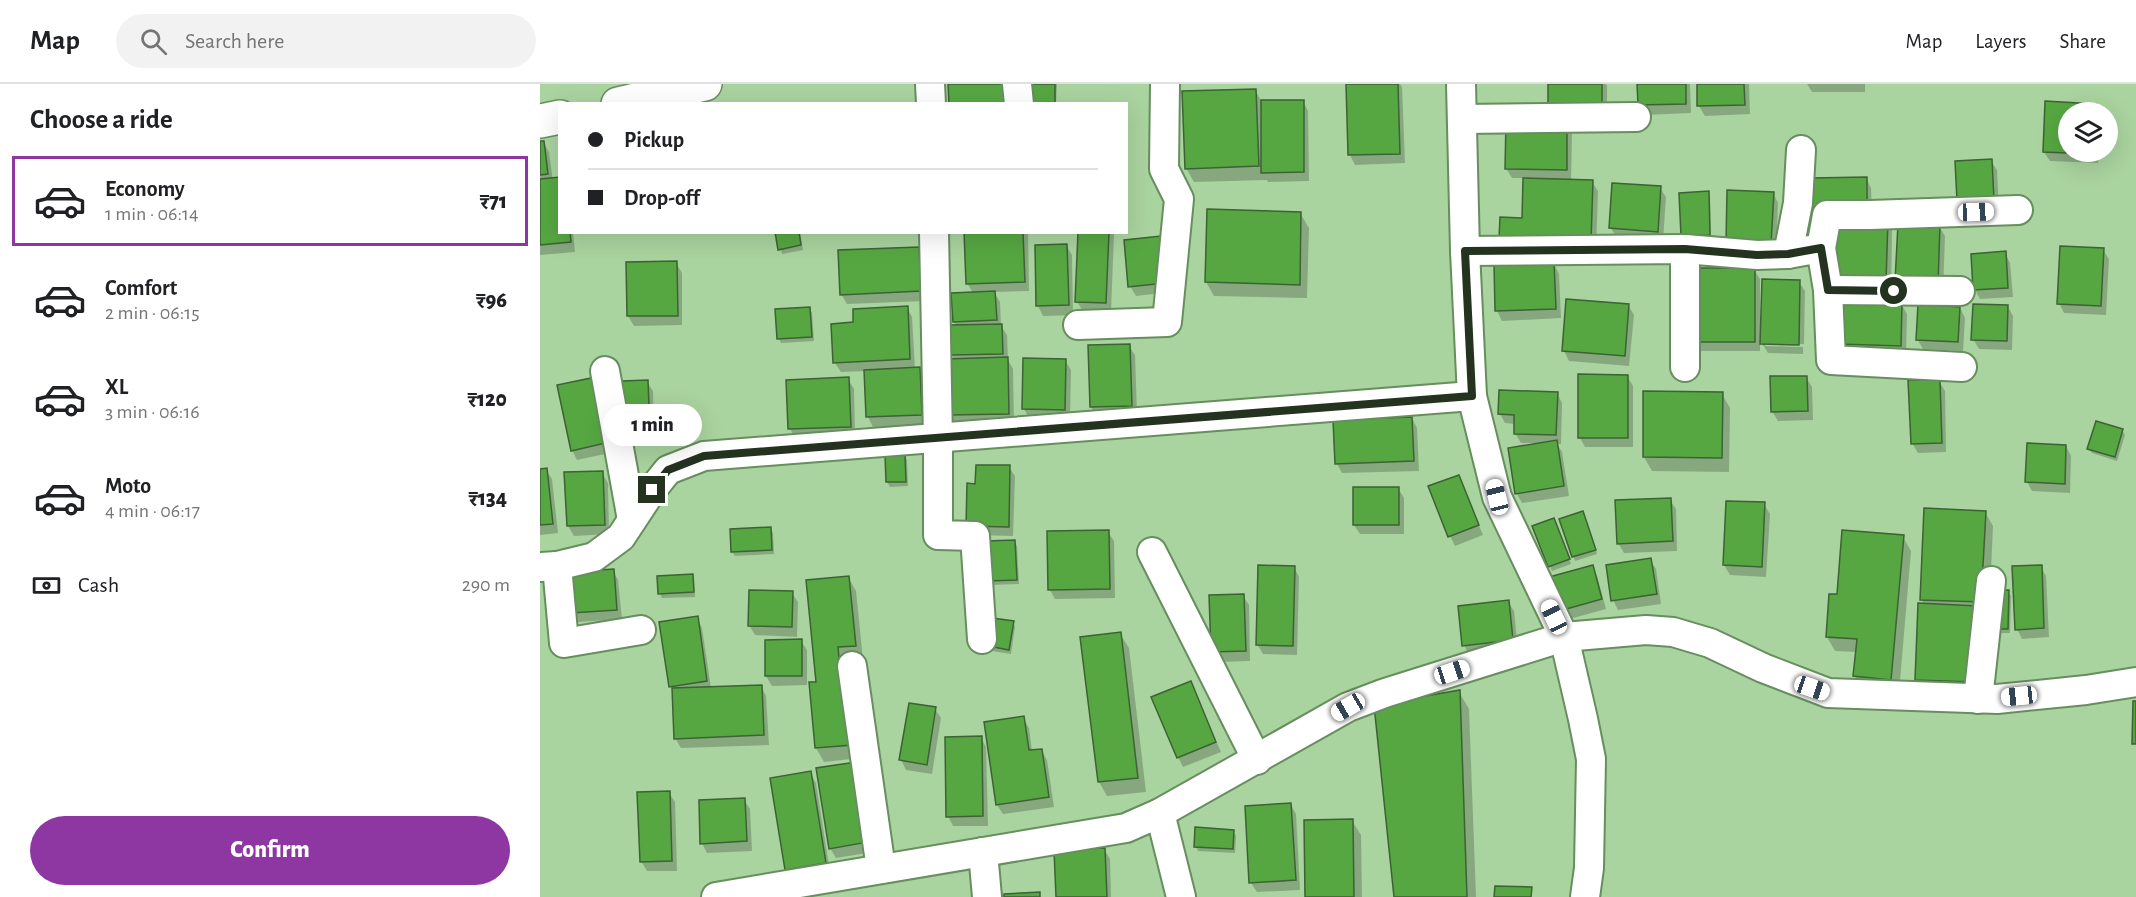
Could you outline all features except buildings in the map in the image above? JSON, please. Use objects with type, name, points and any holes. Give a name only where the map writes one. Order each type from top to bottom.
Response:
[{"type":"street","points":[[636,102],[705,84]]},
{"type":"street","points":[[930,84],[931,102]]},
{"type":"street","points":[[1017,84],[1019,102]]},
{"type":"street","points":[[1078,325],[1167,322],[1179,199],[1164,169],[1165,84]]},
{"type":"street","points":[[1461,84],[1465,251],[1472,396],[1497,497],[1564,637],[1591,759],[1589,868],[1585,897]]},
{"type":"street","points":[[540,121],[558,117]]},
{"type":"street","points":[[1463,119],[1636,117]]},
{"type":"street","points":[[1788,254],[1798,202],[1801,150]]},
{"type":"street","points":[[1962,367],[1831,360],[1828,290],[1821,248],[1827,215],[2018,210]]},
{"type":"street","points":[[934,234],[938,535],[975,536],[982,639]]},
{"type":"street","points":[[1465,251],[1685,249],[1757,255],[1788,254],[1821,248]]},
{"type":"street","points":[[1685,249],[1685,367]]},
{"type":"street","points":[[1828,290],[1960,291]]},
{"type":"street","points":[[605,371],[632,520]]},
{"type":"street","points":[[641,630],[564,643],[549,566],[594,557],[621,537],[668,470],[704,456],[1472,396]]},
{"type":"street","points":[[1152,552],[1257,760]]},
{"type":"street","points":[[1978,699],[1991,581]]},
{"type":"street","points":[[716,897],[810,889],[881,869],[1126,828],[1160,813],[1348,707],[1385,693],[1564,637],[1646,630],[1673,632],[1710,643],[1797,682],[1828,693],[1997,699],[2086,690],[2136,682]]},
{"type":"street","points":[[852,666],[881,869]]},
{"type":"street","points":[[1160,813],[1181,897]]},
{"type":"street","points":[[983,852],[987,897]]},
{"type":"route","points":[[652,490],[668,470],[704,456],[1472,396],[1465,251],[1685,249],[1757,255],[1788,254],[1821,248],[1828,290],[1894,291]]}]
